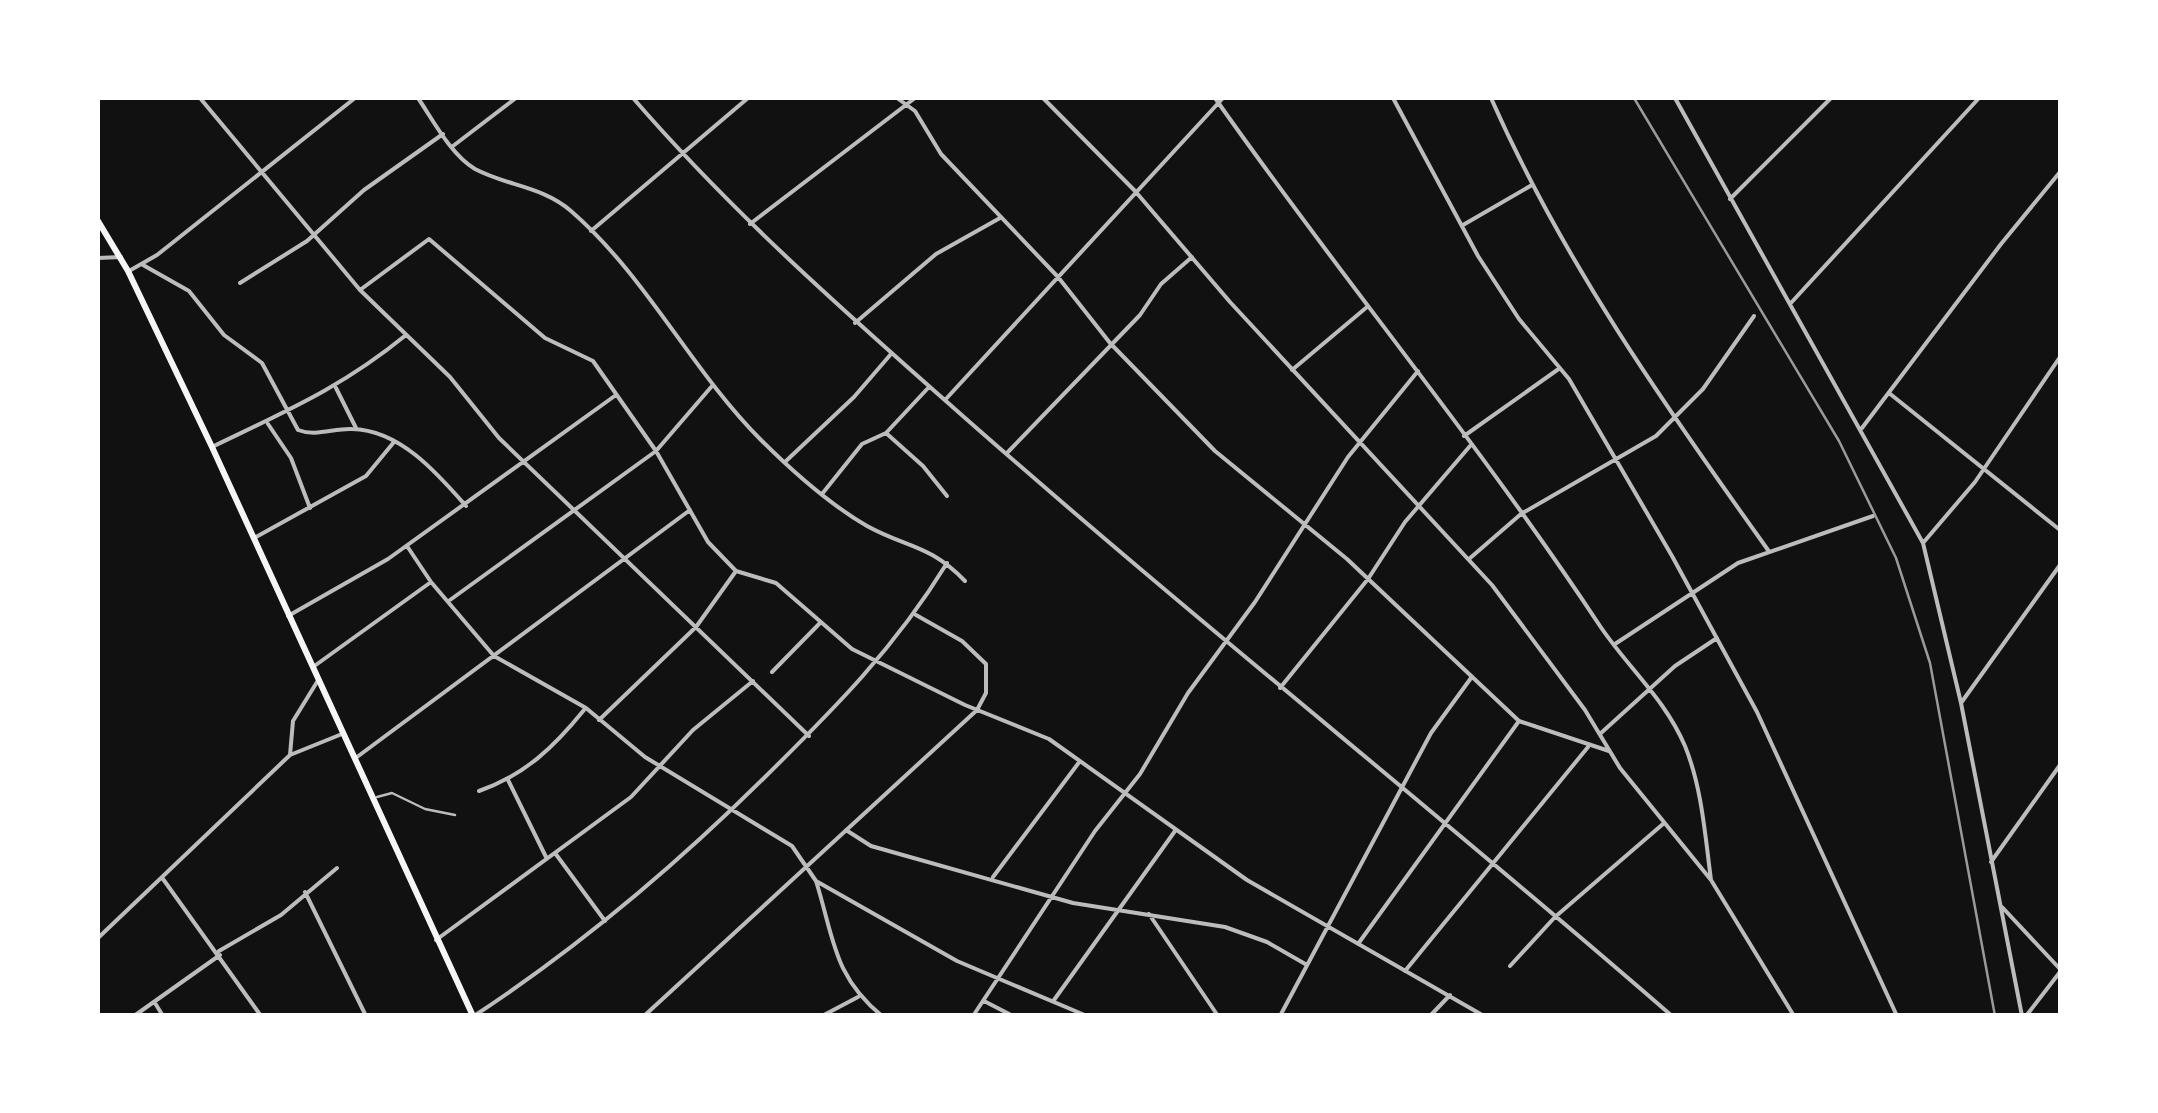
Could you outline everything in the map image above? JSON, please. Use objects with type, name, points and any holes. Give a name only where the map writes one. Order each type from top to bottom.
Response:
[{"type":"main road","points":[[98,221],[121,257],[212,447],[473,1016]]},
{"type":"street","points":[[200,98],[360,290],[570,509],[625,557],[663,600],[809,736]]},
{"type":"street","points":[[128,271],[356,98]]},
{"type":"street","points":[[418,98],[472,167],[550,194],[591,231],[646,293],[714,384],[785,462],[868,526],[920,546],[948,564],[964,581]]},
{"type":"street","points":[[453,146],[516,98]]},
{"type":"street","points":[[633,98],[750,224],[855,323],[1225,642],[1672,1016]]},
{"type":"street","points":[[591,231],[748,98]]},
{"type":"street","points":[[896,98],[905,102],[942,154],[1058,277],[1110,343],[1215,451],[1304,522],[1519,721],[1609,752]]},
{"type":"street","points":[[750,224],[915,98]]},
{"type":"street","points":[[1043,98],[1135,191],[1292,370],[1469,559],[1530,634],[1663,824],[1711,880],[1794,1016]]},
{"type":"street","points":[[945,400],[1216,99],[1223,98]]},
{"type":"street","points":[[1392,98],[1461,226],[1518,320],[1560,368],[1692,592],[1785,771],[1897,1016]]},
{"type":"street","points":[[1491,98],[1560,239],[1674,420],[1768,550]]},
{"type":"street","points":[[1675,98],[1924,543],[1961,702],[2024,1016]]},
{"type":"street","points":[[1730,199],[1831,98]]},
{"type":"street","points":[[1790,304],[1979,98]]},
{"type":"street","points":[[1216,99],[1470,446],[1552,550],[1614,644],[1652,687],[1678,732],[1693,770],[1711,880]]},
{"type":"street","points":[[240,282],[307,241],[313,232],[443,134]]},
{"type":"street","points":[[1862,428],[2032,203],[2060,172]]},
{"type":"street","points":[[1461,226],[1532,185]]},
{"type":"street","points":[[855,323],[936,254],[1000,217]]},
{"type":"street","points":[[360,290],[427,238],[545,338],[588,355],[656,452],[708,542],[736,571],[776,584],[852,649],[976,710],[1048,739],[1175,831],[1356,945],[1484,1016]]},
{"type":"street","points":[[98,258],[121,257]]},
{"type":"street","points":[[1006,455],[1140,315],[1161,284],[1192,257]]},
{"type":"street","points":[[142,264],[189,291],[224,335],[262,363],[287,415],[303,432],[356,428],[394,442],[418,456],[466,506]]},
{"type":"street","points":[[1292,370],[1367,307]]},
{"type":"street","points":[[1469,559],[1521,514],[1644,445],[1674,420],[1714,376],[1754,316]]},
{"type":"street","points":[[212,447],[287,415],[406,335]]},
{"type":"street","points":[[785,462],[854,397],[891,354]]},
{"type":"street","points":[[1924,543],[1986,466],[2060,357]]},
{"type":"street","points":[[1464,436],[1560,368]]},
{"type":"street","points":[[973,1016],[1359,440],[1418,371]]},
{"type":"street","points":[[450,600],[570,509],[656,452],[714,384]]},
{"type":"street","points":[[335,386],[356,428]]},
{"type":"street","points":[[822,494],[862,444],[886,433],[929,387]]},
{"type":"street","points":[[1889,393],[1986,466],[2060,530]]},
{"type":"street","points":[[288,616],[407,546],[616,394]]},
{"type":"street","points":[[268,422],[291,458],[310,508]]},
{"type":"street","points":[[886,433],[923,466],[947,496]]},
{"type":"street","points":[[254,538],[366,476],[394,442]]},
{"type":"street","points":[[1280,688],[1368,579],[1419,505],[1470,446]]},
{"type":"street","points":[[354,760],[690,510]]},
{"type":"street","points":[[1614,644],[1738,563],[1873,516]]},
{"type":"street","points":[[407,546],[430,582],[450,600],[494,656],[586,708],[662,767],[792,846],[816,881],[868,914],[996,978],[1087,1016]]},
{"type":"street","points":[[473,1016],[605,922],[732,812],[877,661],[916,615],[948,564]]},
{"type":"street","points":[[1961,702],[2060,565]]},
{"type":"street","points":[[598,720],[696,627],[736,571]]},
{"type":"street","points":[[312,668],[430,582]]},
{"type":"street","points":[[644,1016],[976,710],[986,693],[986,664],[962,641],[916,615]]},
{"type":"street","points":[[772,672],[821,622]]},
{"type":"street","points":[[1599,734],[1652,687],[1717,638]]},
{"type":"street","points":[[1280,1016],[1431,733],[1471,678]]},
{"type":"street","points":[[436,941],[631,797],[694,730],[753,681]]},
{"type":"street","points":[[290,755],[293,721],[318,682]]},
{"type":"street","points":[[479,790],[508,780],[549,750],[586,708]]},
{"type":"street","points":[[1356,945],[1519,721]]},
{"type":"street","points":[[98,938],[290,755],[342,734]]},
{"type":"street","points":[[1404,972],[1491,864],[1548,801],[1588,747]]},
{"type":"street","points":[[991,878],[1080,761]]},
{"type":"street","points":[[1991,862],[2060,764]]},
{"type":"street","points":[[508,780],[546,858]]},
{"type":"street","points":[[1510,966],[1555,917],[1663,824]]},
{"type":"street","points":[[846,829],[871,846],[1050,897],[1243,932],[1308,965]]},
{"type":"street","points":[[1054,1000],[1175,831]]},
{"type":"street","points":[[554,851],[605,922]]},
{"type":"street","points":[[134,1016],[281,914],[337,868]]},
{"type":"street","points":[[163,880],[220,953],[261,1016]]},
{"type":"street","points":[[816,881],[841,972],[858,996],[882,1016]]},
{"type":"street","points":[[305,892],[366,1016]]},
{"type":"street","points":[[2001,906],[2060,971],[2024,1016]]},
{"type":"street","points":[[1150,914],[1218,1016]]},
{"type":"street","points":[[1430,1016],[1450,995]]},
{"type":"street","points":[[822,1016],[858,996]]},
{"type":"street","points":[[984,1001],[1012,1016]]},
{"type":"street","points":[[155,1002],[163,1016]]},
{"type":"street","points":[[872,1008],[874,1016]]},
{"type":"lane","points":[[372,799],[392,792],[426,810],[455,815]]},
{"type":"railway","points":[[1634,98],[1839,441],[1896,558],[1930,663],[1995,1016]]}]
